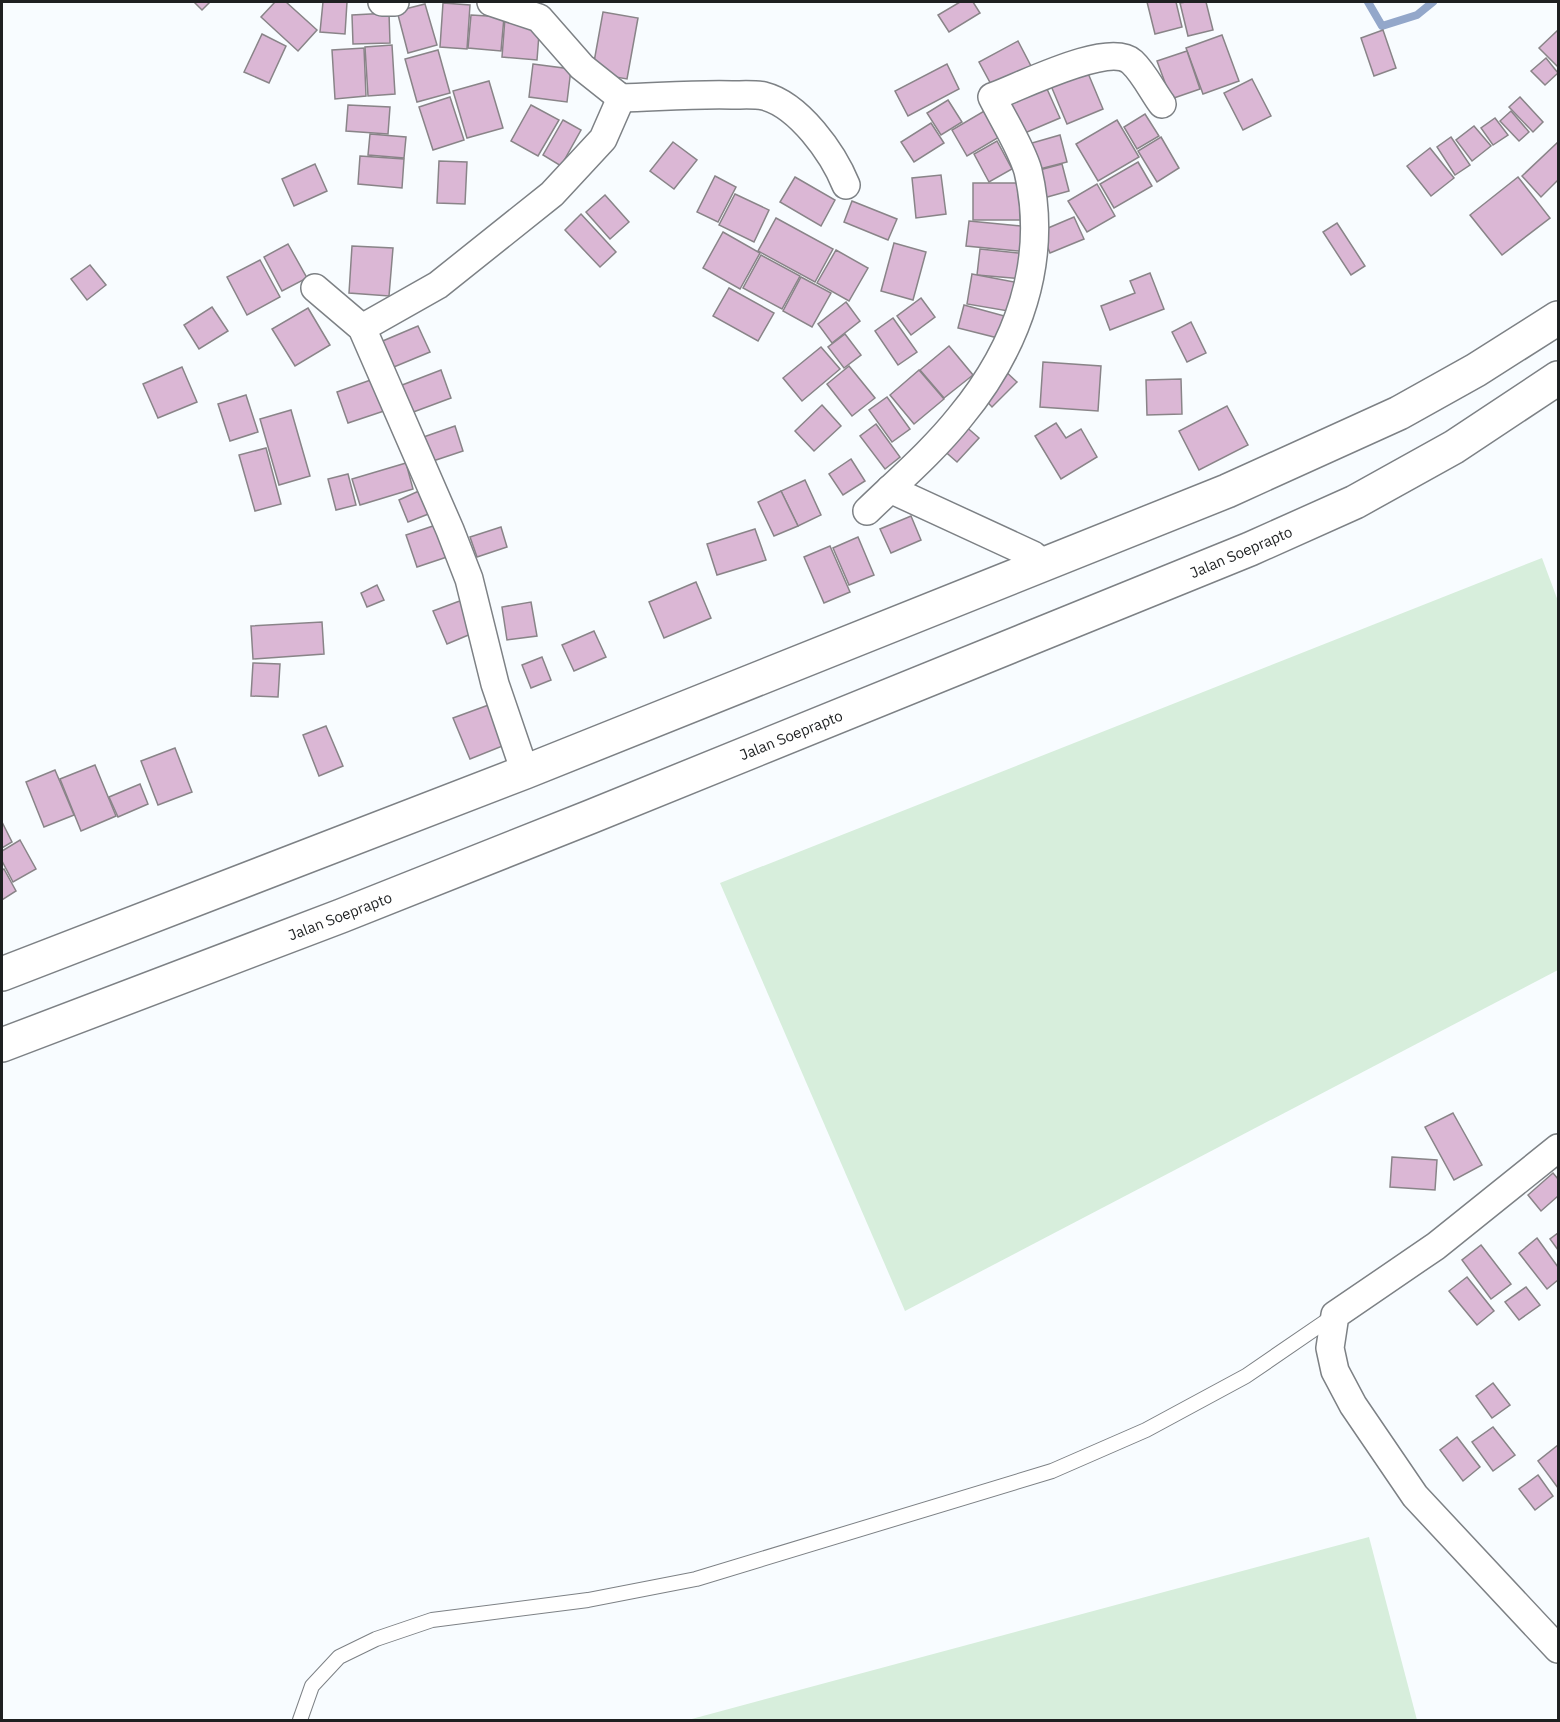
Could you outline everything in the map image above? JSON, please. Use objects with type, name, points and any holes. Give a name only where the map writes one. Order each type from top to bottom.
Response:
[{"type":"highway","points":[[2,974],[525,772],[1227,491],[1399,413],[1476,370],[1558,318]]},
{"type":"highway","name":"Jalan Soeprapto","points":[[2,1044],[536,839],[1250,549],[1355,502],[1454,447],[1558,378]]},
{"type":"street","points":[[382,2],[395,2]]},
{"type":"street","points":[[491,2],[539,18],[582,67],[621,98],[762,95],[774,100],[792,110],[836,160],[846,185]]},
{"type":"street","points":[[867,511],[960,417],[1005,352],[1033,273],[1036,222],[1028,169],[992,97],[1092,58],[1114,54],[1132,61],[1161,104]]},
{"type":"street","points":[[362,328],[438,285],[552,194],[603,139],[621,98]]},
{"type":"street","points":[[315,288],[362,328],[469,579],[495,684],[525,772]]},
{"type":"street","points":[[890,489],[1033,555],[1045,565]]},
{"type":"street","points":[[1558,1148],[1436,1246],[1335,1316],[1330,1348],[1335,1371],[1353,1405],[1415,1496],[1558,1649]]},
{"type":"lane","points":[[300,1720],[312,1686],[339,1657],[376,1639],[432,1620],[588,1600],[696,1579],[1052,1471],[1146,1430],[1246,1376],[1335,1316]]},
{"type":"green space","points":[[1542,558],[1558,601],[1558,970],[905,1311],[720,883]]},
{"type":"green space","points":[[1369,1537],[1417,1720],[688,1720]]},
{"type":"building","points":[[194,2],[210,2],[202,10]]},
{"type":"building","points":[[275,2],[286,2],[317,30],[298,51],[261,17]]},
{"type":"building","points":[[323,2],[347,2],[345,34],[320,32]]},
{"type":"building","points":[[960,2],[973,2],[980,13],[949,32],[938,15]]},
{"type":"building","points":[[1147,2],[1176,2],[1182,27],[1155,34]]},
{"type":"building","points":[[1206,2],[1213,30],[1188,36],[1180,3]]},
{"type":"building","points":[[443,3],[470,5],[467,49],[440,47]]},
{"type":"building","points":[[425,4],[437,45],[408,53],[397,11]]},
{"type":"building","points":[[603,12],[638,18],[627,79],[592,73]]},
{"type":"building","points":[[389,13],[390,43],[353,44],[352,15]]},
{"type":"building","points":[[471,15],[504,17],[501,51],[468,48]]},
{"type":"building","points":[[505,18],[540,21],[537,60],[502,57]]},
{"type":"building","points":[[1383,30],[1396,68],[1374,76],[1361,38]]},
{"type":"building","points":[[1558,30],[1558,67],[1539,48]]},
{"type":"building","points":[[262,34],[286,46],[269,83],[244,72]]},
{"type":"building","points":[[1222,35],[1239,81],[1203,94],[1186,48]]},
{"type":"building","points":[[1018,41],[1032,68],[993,88],[979,62]]},
{"type":"building","points":[[392,45],[395,94],[368,96],[365,47]]},
{"type":"building","points":[[364,48],[366,96],[335,99],[332,50]]},
{"type":"building","points":[[438,50],[450,93],[417,102],[405,59]]},
{"type":"building","points":[[1187,51],[1200,89],[1171,99],[1157,61]]},
{"type":"building","points":[[1546,58],[1558,73],[1545,85],[1531,71]]},
{"type":"building","points":[[533,64],[571,69],[567,102],[529,97]]},
{"type":"building","points":[[947,64],[959,89],[908,116],[895,91]]},
{"type":"building","points":[[1085,66],[1103,109],[1067,124],[1049,81]]},
{"type":"building","points":[[1252,79],[1271,116],[1243,130],[1224,93]]},
{"type":"building","points":[[1043,80],[1060,118],[1020,135],[1003,96]]},
{"type":"building","points":[[489,81],[503,128],[467,138],[453,91]]},
{"type":"building","points":[[450,97],[464,140],[433,150],[419,107]]},
{"type":"building","points":[[1520,97],[1543,122],[1533,132],[1509,107]]},
{"type":"building","points":[[948,100],[962,122],[941,135],[927,113]]},
{"type":"building","points":[[348,105],[390,107],[388,134],[346,131]]},
{"type":"building","points":[[531,105],[559,120],[538,156],[511,141]]},
{"type":"building","points":[[991,107],[1006,133],[967,156],[952,130]]},
{"type":"building","points":[[1511,111],[1529,132],[1519,141],[1500,121]]},
{"type":"building","points":[[1145,114],[1159,136],[1137,149],[1124,127]]},
{"type":"building","points":[[1495,118],[1508,135],[1493,145],[1481,128]]},
{"type":"building","points":[[563,120],[581,130],[561,166],[543,155]]},
{"type":"building","points":[[1117,120],[1139,157],[1098,181],[1076,144]]},
{"type":"building","points":[[931,123],[944,143],[914,162],[901,142]]},
{"type":"building","points":[[1474,126],[1491,146],[1472,161],[1456,140]]},
{"type":"building","points":[[370,134],[406,137],[404,158],[368,155]]},
{"type":"building","points":[[1060,135],[1067,162],[1032,171],[1025,145]]},
{"type":"building","points":[[1161,137],[1179,168],[1157,182],[1138,151]]},
{"type":"building","points":[[1451,137],[1470,165],[1455,175],[1437,147]]},
{"type":"building","points":[[997,141],[1012,169],[989,182],[974,154]]},
{"type":"building","points":[[673,142],[697,160],[674,189],[650,171]]},
{"type":"building","points":[[1558,142],[1558,180],[1541,197],[1522,176]]},
{"type":"building","points":[[1430,148],[1454,178],[1431,196],[1407,166]]},
{"type":"building","points":[[360,156],[404,159],[402,188],[358,184]]},
{"type":"building","points":[[439,161],[467,162],[465,204],[437,203]]},
{"type":"building","points":[[1138,162],[1152,186],[1114,208],[1100,184]]},
{"type":"building","points":[[315,164],[327,191],[294,206],[282,179]]},
{"type":"building","points":[[1062,164],[1069,191],[1040,199],[1032,172]]},
{"type":"building","points":[[941,175],[946,214],[916,218],[912,178]]},
{"type":"building","points":[[715,176],[736,187],[718,222],[697,212]]},
{"type":"building","points":[[795,177],[835,200],[821,226],[780,202]]},
{"type":"building","points":[[1518,177],[1550,218],[1502,255],[1470,215]]},
{"type":"building","points":[[973,183],[1022,183],[1022,220],[973,220]]},
{"type":"building","points":[[1097,184],[1115,216],[1087,232],[1068,201]]},
{"type":"building","points":[[735,194],[769,210],[754,242],[719,225]]},
{"type":"building","points":[[605,195],[629,222],[610,239],[586,212]]},
{"type":"building","points":[[852,201],[897,219],[888,240],[844,222]]},
{"type":"building","points":[[581,214],[616,252],[600,267],[565,230]]},
{"type":"building","points":[[1074,217],[1084,239],[1050,253],[1041,231]]},
{"type":"building","points":[[776,218],[833,249],[815,282],[758,251]]},
{"type":"building","points":[[969,221],[1031,227],[1028,252],[966,246]]},
{"type":"building","points":[[1337,223],[1365,266],[1351,275],[1323,232]]},
{"type":"building","points":[[723,232],[760,253],[740,289],[703,268]]},
{"type":"building","points":[[894,243],[926,252],[913,300],[881,291]]},
{"type":"building","points":[[288,244],[307,278],[282,291],[264,257]]},
{"type":"building","points":[[352,246],[393,248],[389,296],[349,293]]},
{"type":"building","points":[[980,249],[1027,254],[1025,279],[977,275]]},
{"type":"building","points":[[836,250],[868,268],[849,301],[817,283]]},
{"type":"building","points":[[761,255],[800,276],[782,309],[743,288]]},
{"type":"building","points":[[260,260],[280,297],[247,315],[227,277]]},
{"type":"building","points":[[90,265],[106,285],[87,300],[71,279]]},
{"type":"building","points":[[1150,273],[1164,309],[1110,330],[1101,306],[1135,293],[1130,281]]},
{"type":"building","points":[[972,274],[1019,283],[1014,312],[967,304]]},
{"type":"building","points":[[801,277],[831,293],[812,327],[783,311]]},
{"type":"building","points":[[729,288],[774,313],[758,341],[713,316]]},
{"type":"building","points":[[921,298],[935,317],[911,335],[897,316]]},
{"type":"building","points":[[846,302],[860,321],[832,343],[818,324]]},
{"type":"building","points":[[964,305],[1008,317],[1002,339],[958,328]]},
{"type":"building","points":[[212,307],[228,331],[199,349],[184,325]]},
{"type":"building","points":[[308,308],[330,345],[295,366],[272,329]]},
{"type":"building","points":[[893,318],[917,352],[898,365],[875,331]]},
{"type":"building","points":[[1191,322],[1206,353],[1187,362],[1172,332]]},
{"type":"building","points":[[418,326],[430,352],[389,369],[378,343]]},
{"type":"building","points":[[845,334],[861,355],[844,368],[828,347]]},
{"type":"building","points":[[949,346],[973,375],[944,398],[920,370]]},
{"type":"building","points":[[821,347],[840,369],[802,401],[783,378]]},
{"type":"building","points":[[1043,362],[1101,366],[1098,411],[1040,407]]},
{"type":"building","points":[[849,366],[875,398],[852,416],[827,384]]},
{"type":"building","points":[[182,367],[197,402],[158,418],[143,384]]},
{"type":"building","points":[[1003,369],[1017,382],[992,407],[979,393]]},
{"type":"building","points":[[441,370],[451,398],[408,414],[397,387]]},
{"type":"building","points":[[919,370],[944,399],[914,424],[890,395]]},
{"type":"building","points":[[379,377],[390,409],[348,423],[337,392]]},
{"type":"building","points":[[1181,379],[1182,414],[1147,415],[1146,380]]},
{"type":"building","points":[[246,395],[258,432],[230,441],[218,404]]},
{"type":"building","points":[[887,397],[910,429],[892,442],[869,410]]},
{"type":"building","points":[[822,405],[841,426],[814,451],[795,431]]},
{"type":"building","points":[[1227,406],[1248,445],[1199,470],[1179,431]]},
{"type":"building","points":[[291,410],[310,476],[279,485],[260,419]]},
{"type":"building","points":[[1056,423],[1066,438],[1081,429],[1097,457],[1061,479],[1035,436]]},
{"type":"building","points":[[876,424],[900,457],[885,469],[860,436]]},
{"type":"building","points":[[963,424],[979,438],[957,462],[941,448]]},
{"type":"building","points":[[455,426],[463,451],[424,464],[415,440]]},
{"type":"building","points":[[266,448],[281,504],[255,511],[239,455]]},
{"type":"building","points":[[851,459],[865,481],[843,495],[829,474]]},
{"type":"building","points":[[406,463],[413,489],[360,505],[352,479]]},
{"type":"building","points":[[348,474],[356,505],[336,510],[328,479]]},
{"type":"building","points":[[805,480],[821,515],[798,526],[781,491]]},
{"type":"building","points":[[421,490],[431,513],[408,522],[399,500]]},
{"type":"building","points":[[781,491],[798,526],[774,536],[758,502]]},
{"type":"building","points":[[911,516],[921,540],[891,553],[880,529]]},
{"type":"building","points":[[439,524],[450,556],[417,567],[406,535]]},
{"type":"building","points":[[501,527],[507,547],[477,557],[470,537]]},
{"type":"building","points":[[755,529],[766,560],[717,575],[707,544]]},
{"type":"building","points":[[858,537],[874,575],[849,585],[833,548]]},
{"type":"building","points":[[830,546],[850,592],[824,603],[804,557]]},
{"type":"building","points":[[696,582],[711,618],[664,638],[649,602]]},
{"type":"building","points":[[377,585],[384,600],[367,607],[361,593]]},
{"type":"building","points":[[465,599],[478,631],[447,644],[433,611]]},
{"type":"building","points":[[531,602],[537,636],[507,640],[502,607]]},
{"type":"building","points":[[322,622],[324,654],[253,659],[251,626]]},
{"type":"building","points":[[594,631],[606,657],[574,671],[562,645]]},
{"type":"building","points":[[542,657],[551,680],[531,688],[522,665]]},
{"type":"building","points":[[253,663],[280,664],[278,697],[251,696]]},
{"type":"building","points":[[494,703],[510,743],[470,759],[453,718]]},
{"type":"building","points":[[326,726],[343,766],[319,776],[303,735]]},
{"type":"building","points":[[175,748],[192,792],[158,805],[141,761]]},
{"type":"building","points":[[95,765],[116,816],[81,831],[60,779]]},
{"type":"building","points":[[55,770],[74,815],[44,827],[26,782]]},
{"type":"building","points":[[140,784],[148,804],[118,817],[109,797]]},
{"type":"building","points":[[2,822],[12,842],[2,848]]},
{"type":"building","points":[[20,840],[36,869],[13,882],[2,861],[2,851]]},
{"type":"building","points":[[4,869],[16,891],[2,900],[2,870]]},
{"type":"building","points":[[1453,1113],[1482,1165],[1454,1180],[1425,1127]]},
{"type":"building","points":[[1392,1157],[1437,1160],[1435,1190],[1390,1187]]},
{"type":"building","points":[[1553,1173],[1558,1179],[1558,1196],[1541,1211],[1528,1195]]},
{"type":"building","points":[[1558,1233],[1558,1250],[1550,1239]]},
{"type":"building","points":[[1537,1238],[1558,1267],[1558,1280],[1547,1289],[1519,1253]]},
{"type":"building","points":[[1481,1245],[1511,1284],[1491,1299],[1462,1260]]},
{"type":"building","points":[[1467,1277],[1494,1311],[1477,1325],[1449,1291]]},
{"type":"building","points":[[1526,1287],[1540,1305],[1519,1320],[1505,1302]]},
{"type":"building","points":[[1493,1383],[1510,1405],[1492,1418],[1476,1396]]},
{"type":"building","points":[[1493,1427],[1515,1455],[1493,1471],[1472,1442]]},
{"type":"building","points":[[1457,1437],[1480,1467],[1463,1481],[1440,1450]]},
{"type":"building","points":[[1558,1445],[1558,1488],[1538,1461]]},
{"type":"building","points":[[1538,1475],[1553,1496],[1535,1510],[1519,1489]]},
{"type":"waterway","points":[[1368,2],[1382,26],[1417,15],[1433,2]]}]
